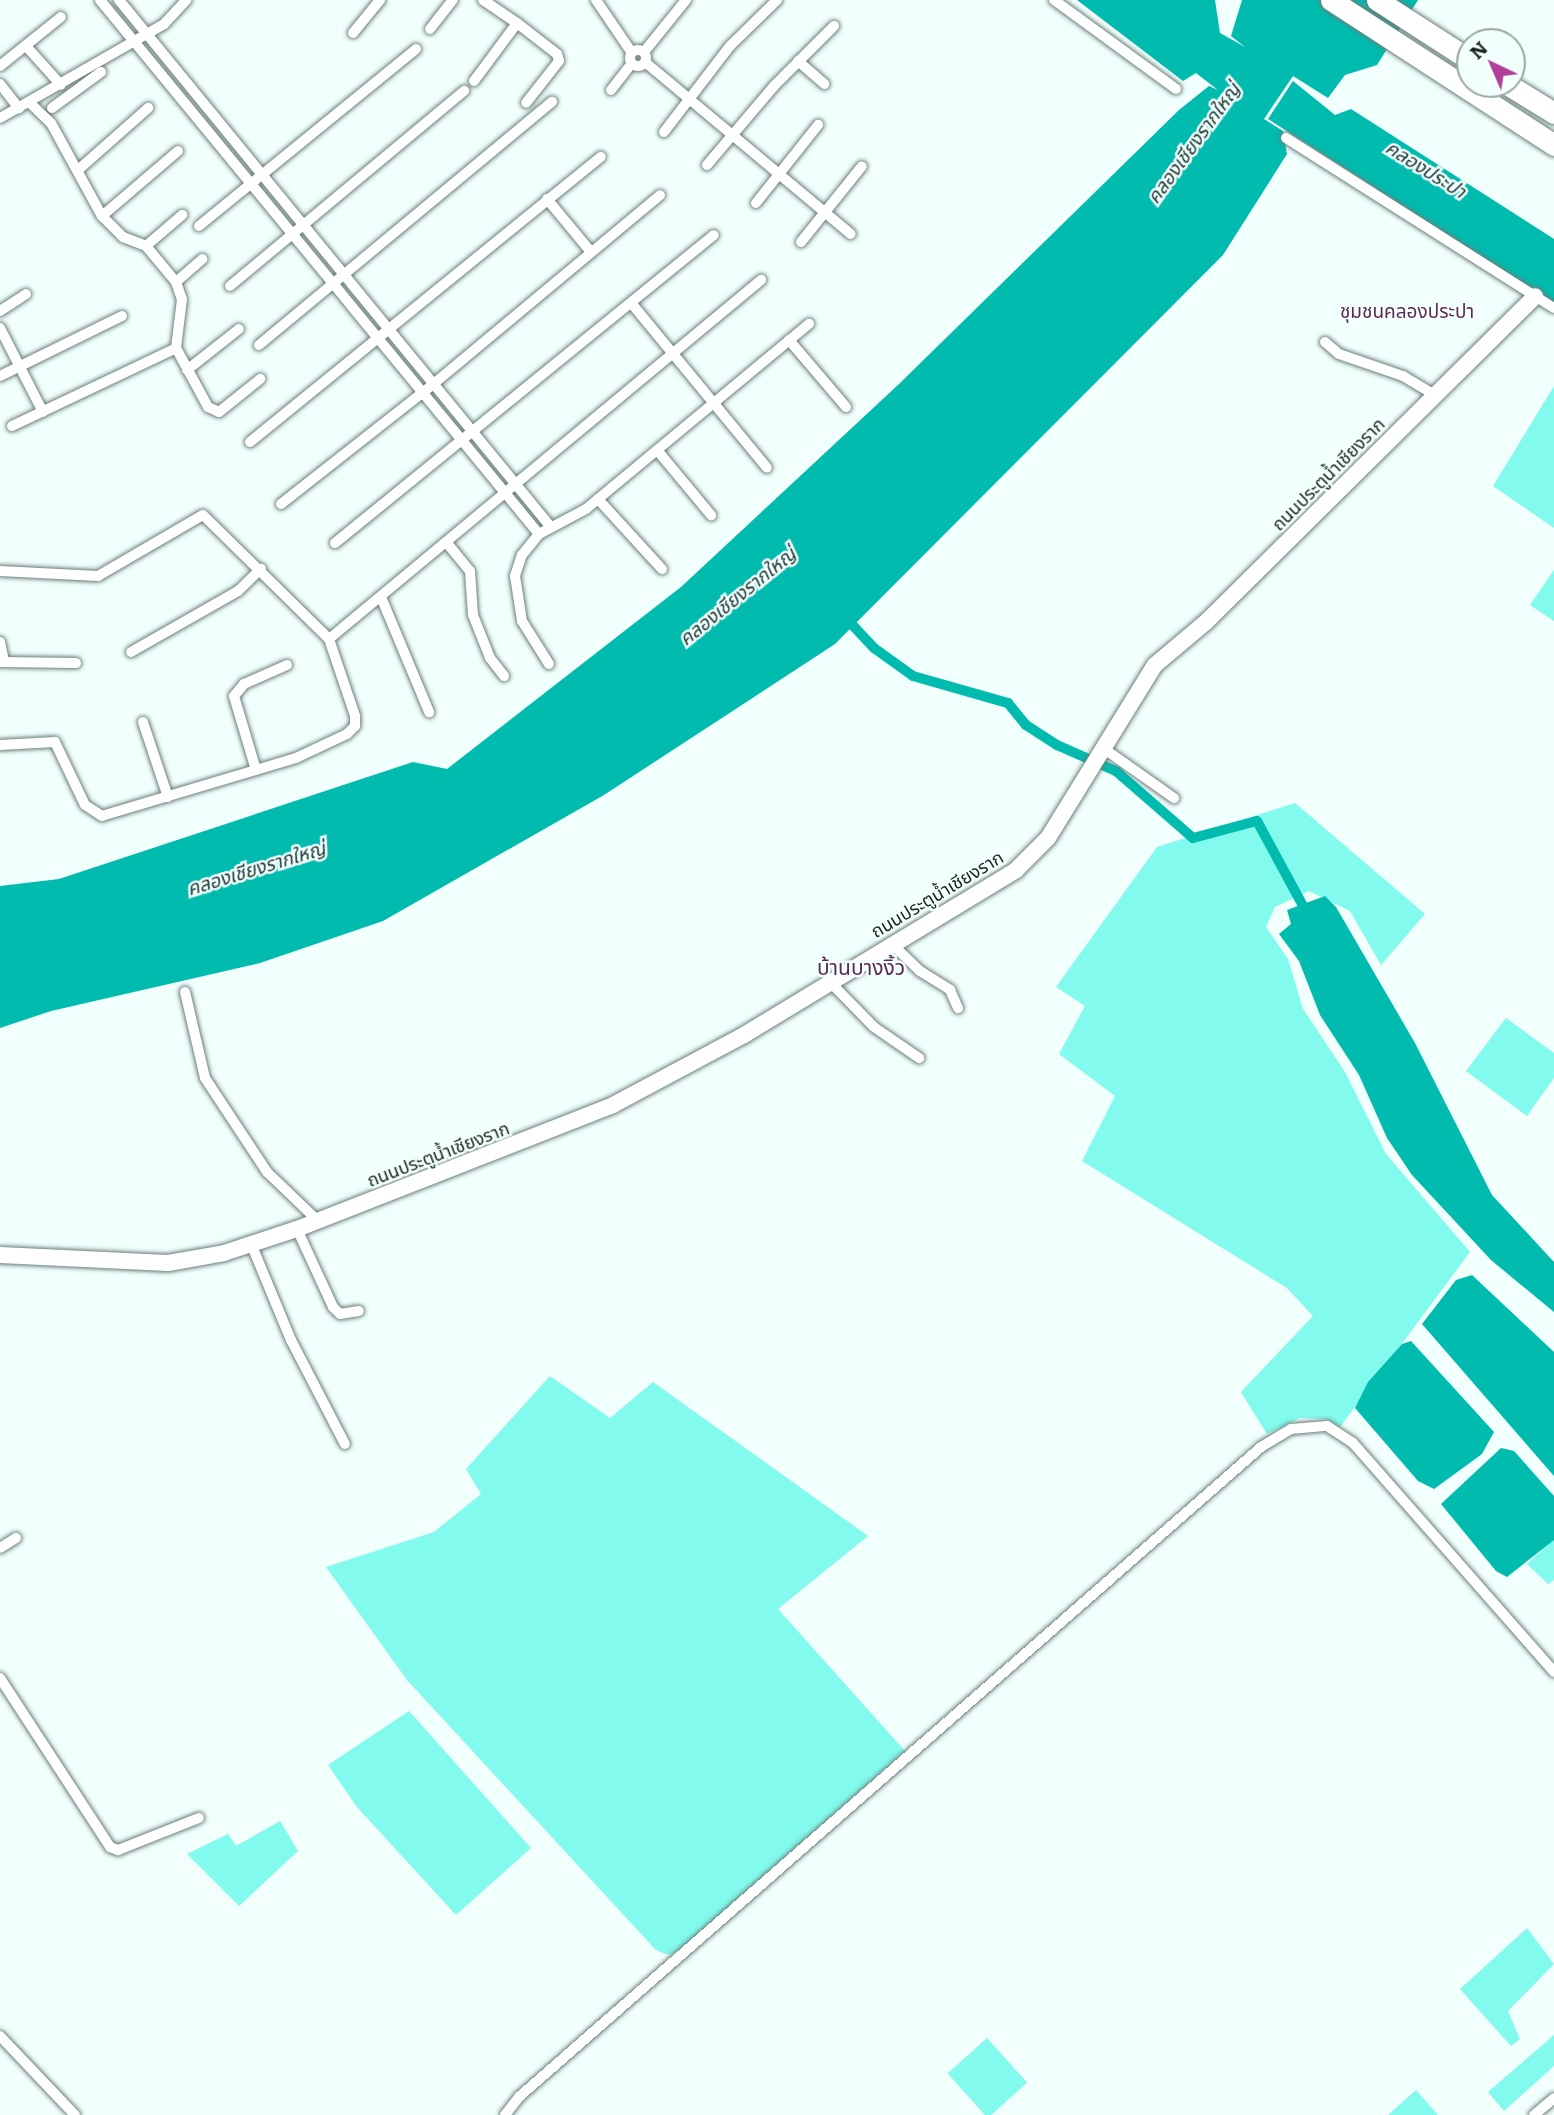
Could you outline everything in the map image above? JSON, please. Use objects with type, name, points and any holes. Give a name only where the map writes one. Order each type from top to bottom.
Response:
[{"type":"highway","points":[[1331,0],[1554,145]]},
{"type":"highway","points":[[1377,0],[1456,51]]},
{"type":"highway","points":[[1526,96],[1554,113]]},
{"type":"street","points":[[100,0],[461,443],[539,534]]},
{"type":"street","points":[[119,0],[345,276],[431,386],[550,526]]},
{"type":"street","points":[[0,118],[164,24],[186,0]]},
{"type":"street","points":[[353,33],[380,0]]},
{"type":"street","points":[[430,29],[453,0]]},
{"type":"street","points":[[483,0],[557,54],[559,61],[526,103]]},
{"type":"street","points":[[632,58],[644,57],[686,0]]},
{"type":"street","points":[[664,132],[686,99],[730,46],[777,0]]},
{"type":"street","points":[[1054,0],[1176,89]]},
{"type":"street","points":[[599,2],[632,58]]},
{"type":"street","points":[[0,66],[61,17]]},
{"type":"street","points":[[474,81],[517,23]]},
{"type":"street","points":[[707,165],[799,61],[834,26]]},
{"type":"street","points":[[26,46],[61,85]]},
{"type":"street","points":[[199,226],[416,49]]},
{"type":"street","points":[[644,57],[686,99],[734,133],[851,234]]},
{"type":"street","points":[[611,90],[632,58]]},
{"type":"street","points":[[799,61],[824,84]]},
{"type":"street","points":[[52,108],[102,72]]},
{"type":"street","points":[[0,84],[24,106],[51,123]]},
{"type":"street","points":[[230,286],[464,91]]},
{"type":"street","points":[[45,94],[52,108],[51,123],[102,216],[123,237],[146,246],[176,282],[181,299],[176,348],[213,412],[219,412],[260,379]]},
{"type":"street","points":[[259,345],[334,286],[552,102]]},
{"type":"street","points":[[78,170],[148,108]]},
{"type":"street","points":[[757,203],[818,125]]},
{"type":"street","points":[[1286,138],[1554,308]]},
{"type":"street","points":[[102,216],[178,150]]},
{"type":"street","points":[[250,442],[601,157]]},
{"type":"street","points":[[802,242],[862,166]]},
{"type":"street","points":[[281,504],[431,386],[660,195]]},
{"type":"street","points":[[547,199],[592,252]]},
{"type":"street","points":[[146,246],[182,215]]},
{"type":"street","points":[[335,543],[713,236]]},
{"type":"street","points":[[176,282],[202,259]]},
{"type":"street","points":[[329,639],[761,280]]},
{"type":"street","points":[[0,310],[26,294]]},
{"type":"street","name":"ถนนประตูน้ำเชียงราก","points":[[0,1255],[168,1263],[252,1246],[297,1229],[613,1105],[744,1035],[1034,855],[1091,771],[1144,679],[1172,646],[1206,622],[1535,296]]},
{"type":"street","points":[[632,304],[767,468]]},
{"type":"street","points":[[0,376],[122,316]]},
{"type":"street","points":[[549,664],[522,621],[515,576],[522,555],[539,534],[550,526],[577,515],[598,499],[810,324]]},
{"type":"street","points":[[0,328],[43,412]]},
{"type":"street","points":[[187,370],[239,329]]},
{"type":"street","points":[[789,340],[846,407]]},
{"type":"street","points":[[1325,342],[1339,354],[1403,376],[1435,396]]},
{"type":"street","points":[[12,426],[176,348]]},
{"type":"street","points":[[657,450],[711,515]]},
{"type":"street","points":[[598,499],[662,569]]},
{"type":"street","points":[[0,571],[98,576],[203,515],[261,569],[329,639],[355,726],[296,758],[102,817],[85,805],[55,741],[0,745]]},
{"type":"street","points":[[447,543],[470,570],[473,615],[490,658],[504,677]]},
{"type":"street","points":[[131,652],[238,591],[261,569]]},
{"type":"street","points":[[377,600],[429,712]]},
{"type":"street","points":[[1,645],[2,662],[76,663]]},
{"type":"street","points":[[256,770],[234,696],[244,684],[287,665]]},
{"type":"street","points":[[143,722],[168,797]]},
{"type":"street","points":[[1102,750],[1174,798]]},
{"type":"street","points":[[892,943],[919,971],[950,990],[958,1008]]},
{"type":"street","points":[[829,982],[874,1027],[919,1058]]},
{"type":"street","points":[[185,992],[205,1078],[267,1172],[317,1220]]},
{"type":"street","points":[[297,1229],[335,1311],[359,1311]]},
{"type":"street","points":[[252,1246],[291,1340],[345,1444]]},
{"type":"street","points":[[505,2115],[520,2096],[1261,1447],[1291,1429],[1327,1426],[1353,1443],[1554,1672]]},
{"type":"street","points":[[0,1548],[16,1538]]},
{"type":"street","points":[[0,1678],[110,1847],[118,1850],[199,1818]]},
{"type":"street","points":[[0,2036],[75,2115]]},
{"type":"street","points":[[1534,2115],[1554,2098]]},
{"type":"shaded area","points":[[1554,386],[1554,528],[1493,486]]},
{"type":"shaded area","points":[[1554,570],[1554,621],[1530,605]]},
{"type":"shaded area","points":[[1295,803],[1425,914],[1381,965],[1350,911],[1309,891],[1275,907],[1266,927],[1288,959],[1303,1009],[1345,1072],[1386,1154],[1470,1252],[1340,1427],[1326,1419],[1300,1418],[1267,1434],[1241,1392],[1313,1316],[1287,1288],[1082,1161],[1115,1096],[1059,1054],[1085,1006],[1056,987],[1157,847]]},
{"type":"shaded area","points":[[1506,1018],[1554,1053],[1554,1078],[1527,1116],[1466,1071]]},
{"type":"shaded area","points":[[550,1376],[610,1418],[653,1382],[868,1536],[778,1609],[905,1751],[680,1951],[668,1955],[656,1950],[407,1680],[326,1567],[434,1532],[481,1494],[466,1469]]},
{"type":"shaded area","points":[[1554,1539],[1554,1580],[1548,1584],[1527,1564]]},
{"type":"shaded area","points":[[409,1711],[531,1848],[456,1915],[357,1807],[328,1765]]},
{"type":"shaded area","points":[[280,1821],[298,1851],[239,1906],[187,1854],[228,1834],[236,1846]]},
{"type":"shaded area","points":[[1527,1928],[1554,1964],[1508,2011],[1520,2039],[1511,2046],[1460,1989]]},
{"type":"shaded area","points":[[1554,2035],[1554,2066],[1504,2111],[1488,2092]]},
{"type":"shaded area","points":[[987,2038],[1027,2083],[991,2115],[985,2115],[948,2073]]},
{"type":"shaded area","points":[[1416,2090],[1438,2115],[1388,2115]]},
{"type":"water","name":"คลองเชียงรากใหญ่","points":[[1077,0],[1215,0],[1220,33],[1245,47],[1231,36],[1242,0],[1418,0],[1377,65],[1345,75],[1328,98],[1293,76],[1264,119],[1283,131],[1287,154],[1223,255],[835,644],[604,795],[383,921],[260,963],[51,1011],[0,1028],[0,886],[59,879],[413,762],[447,769],[681,587],[899,384],[1179,110],[1209,86],[1218,90],[1196,73],[1183,81]]},
{"type":"water","name":"คลองประปา","points":[[1293,81],[1335,115],[1351,109],[1554,239],[1554,303],[1268,119]]},
{"type":"water","points":[[1325,896],[1336,907],[1415,1043],[1492,1195],[1554,1262],[1554,1312],[1491,1260],[1412,1175],[1387,1138],[1359,1075],[1320,1015],[1299,961],[1279,934],[1291,924],[1287,910]]},
{"type":"water","points":[[1472,1275],[1554,1352],[1554,1476],[1422,1324],[1456,1280]]},
{"type":"water","points":[[1411,1341],[1494,1432],[1482,1454],[1434,1489],[1418,1481],[1355,1408],[1368,1382],[1402,1344]]},
{"type":"water","points":[[1501,1448],[1514,1451],[1554,1496],[1554,1540],[1507,1577],[1496,1571],[1441,1504]]},
{"type":"waterway","points":[[844,616],[874,648],[913,676],[1008,703],[1026,725],[1057,745],[1116,771],[1193,838],[1257,821],[1308,915]]},
{"type":"district","name":"ชุมชนคลองประปา","points":[[1407,311]]},
{"type":"district","name":"บ้านบางงิ้ว","points":[[861,966]]}]
